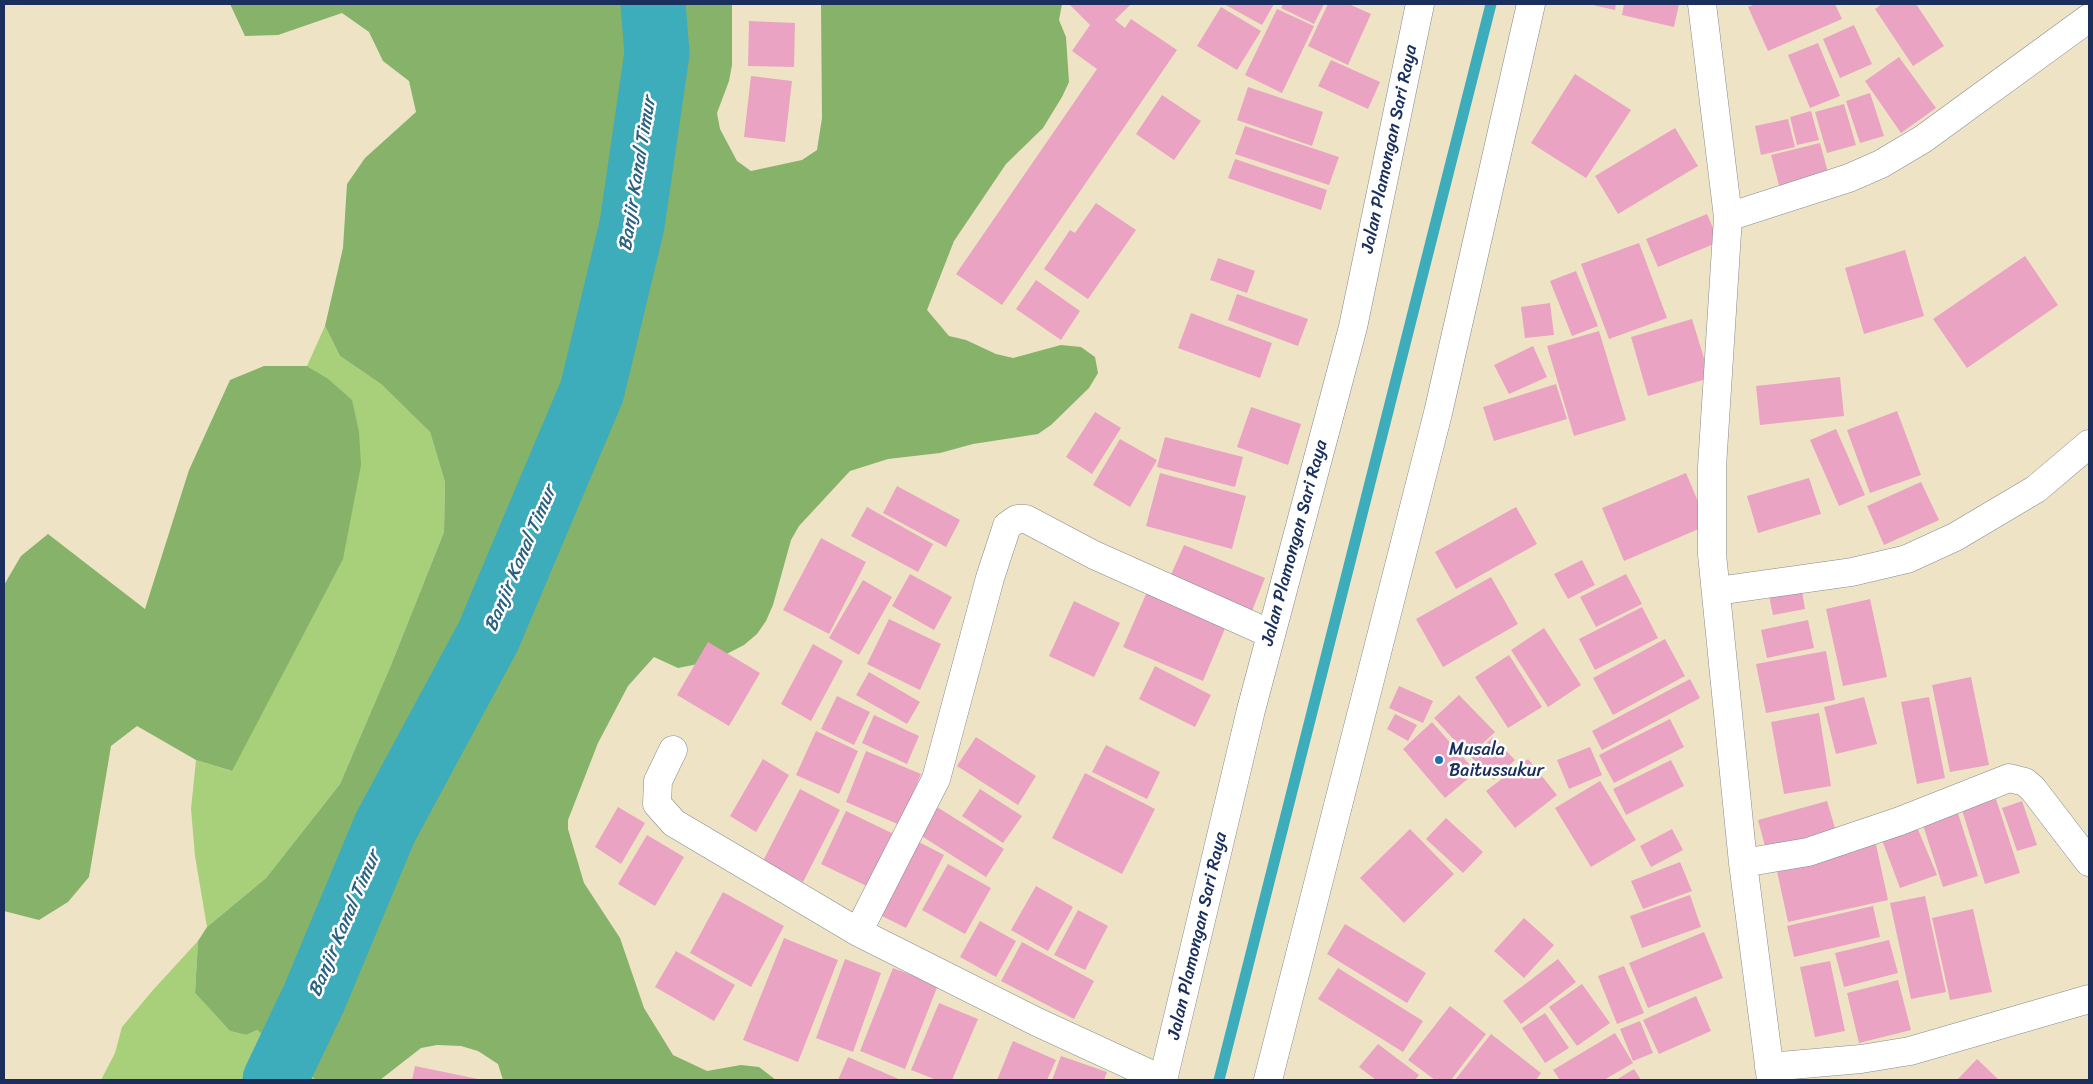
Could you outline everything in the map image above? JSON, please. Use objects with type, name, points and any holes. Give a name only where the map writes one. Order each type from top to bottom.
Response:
[{"type":"street","name":"Jalan Plamongan Sari Raya","points":[[1163,1080],[1271,634],[1352,327],[1420,4]]},
{"type":"street","points":[[1268,1080],[1438,413],[1531,4]]},
{"type":"street","points":[[1702,4],[1728,216],[1712,467],[1712,554],[1743,863],[1770,1074],[1910,1051],[2089,999]]},
{"type":"street","points":[[1728,216],[1849,178],[1881,164],[1923,139],[2089,18]]},
{"type":"street","points":[[1717,591],[1852,572],[1907,559],[1954,537],[2036,489],[2089,444]]},
{"type":"street","points":[[858,932],[936,779],[990,578],[1007,526],[1017,519],[1026,519],[1094,555],[1271,634]]},
{"type":"street","points":[[673,750],[658,780],[657,804],[674,823],[858,932],[1037,1022],[1163,1080]]},
{"type":"street","points":[[1743,863],[1808,852],[1900,820],[2010,778],[2025,782],[2033,789],[2089,862]]},
{"type":"green space","points":[[230,4],[732,4],[732,65],[729,81],[717,113],[720,129],[737,161],[751,171],[802,160],[817,150],[822,118],[821,4],[1062,4],[1059,20],[1066,37],[1069,82],[1043,128],[1006,164],[954,241],[927,310],[949,336],[966,340],[996,354],[1013,358],[1061,345],[1081,347],[1095,357],[1098,373],[1089,388],[1051,425],[1038,434],[973,444],[940,453],[888,459],[850,471],[799,526],[791,540],[773,605],[766,621],[757,634],[744,645],[713,661],[678,668],[654,657],[628,686],[598,743],[568,820],[568,829],[584,883],[620,938],[644,1008],[673,1055],[707,1071],[741,1065],[759,1067],[776,1080],[503,1080],[498,1064],[478,1051],[461,1046],[437,1045],[421,1048],[380,1080],[316,1080],[257,1030],[246,1035],[230,1031],[195,993],[198,941],[207,927],[266,878],[340,784],[391,665],[444,532],[445,482],[430,432],[381,384],[340,356],[325,326],[343,248],[347,184],[365,158],[416,112],[409,81],[383,61],[369,32],[342,13],[278,35],[245,36]]},
{"type":"green space","points":[[325,326],[340,356],[381,384],[430,432],[445,482],[444,532],[391,665],[340,784],[266,878],[207,927],[195,856],[191,809],[196,760],[231,771],[327,378],[307,366]]},
{"type":"green space","points":[[264,366],[307,366],[327,378],[352,400],[359,432],[361,465],[343,559],[232,771],[196,760],[137,726],[111,746],[89,877],[68,902],[39,920],[4,911],[4,585],[21,556],[48,534],[145,609],[189,470],[230,380]]},
{"type":"green space","points":[[198,941],[195,993],[230,1031],[246,1035],[257,1030],[316,1080],[101,1080],[115,1053],[122,1027]]},
{"type":"building","points":[[1071,4],[1131,4],[1115,20],[1125,28],[1131,19],[1177,50],[1002,305],[956,274],[1097,69],[1072,51],[1090,25]]},
{"type":"building","points":[[1224,4],[1274,4],[1262,25]]},
{"type":"building","points":[[1283,4],[1324,4],[1314,24],[1281,8]]},
{"type":"building","points":[[1328,4],[1349,4],[1371,14],[1348,65],[1308,46]]},
{"type":"building","points":[[1588,4],[1616,4],[1615,10]]},
{"type":"building","points":[[1624,4],[1679,4],[1674,27],[1622,15]]},
{"type":"building","points":[[1756,4],[1835,4],[1842,19],[1768,51],[1748,7]]},
{"type":"building","points":[[1882,4],[1916,4],[1944,46],[1913,66],[1875,9]]},
{"type":"building","points":[[1221,7],[1261,31],[1237,70],[1197,46]]},
{"type":"building","points":[[1277,9],[1314,26],[1282,93],[1245,75]]},
{"type":"building","points":[[749,21],[795,23],[794,67],[748,66]]},
{"type":"building","points":[[1854,25],[1872,64],[1840,78],[1823,39]]},
{"type":"building","points":[[1818,43],[1840,96],[1810,108],[1788,55]]},
{"type":"building","points":[[1899,57],[1936,108],[1901,133],[1865,81]]},
{"type":"building","points":[[1331,60],[1380,82],[1368,109],[1318,86]]},
{"type":"building","points":[[1575,74],[1631,110],[1586,178],[1531,143]]},
{"type":"building","points":[[751,76],[792,81],[785,142],[744,137]]},
{"type":"building","points":[[1248,87],[1323,112],[1312,146],[1237,120]]},
{"type":"building","points":[[1870,93],[1884,136],[1860,143],[1846,101]]},
{"type":"building","points":[[1162,95],[1201,121],[1174,160],[1136,134]]},
{"type":"building","points":[[1844,104],[1856,145],[1827,153],[1815,112]]},
{"type":"building","points":[[1811,111],[1819,140],[1797,145],[1790,117]]},
{"type":"building","points":[[1788,119],[1795,147],[1761,155],[1755,126]]},
{"type":"building","points":[[1245,126],[1339,157],[1329,185],[1235,154]]},
{"type":"building","points":[[1675,128],[1698,166],[1618,214],[1595,176]]},
{"type":"building","points":[[1820,143],[1829,176],[1780,189],[1771,155]]},
{"type":"building","points":[[1235,159],[1327,190],[1321,210],[1228,178]]},
{"type":"building","points":[[1096,203],[1136,230],[1088,299],[1044,269],[1070,230],[1075,233]]},
{"type":"building","points":[[1707,214],[1719,242],[1658,267],[1646,239]]},
{"type":"building","points":[[1639,243],[1667,318],[1609,339],[1581,264]]},
{"type":"building","points":[[1905,250],[1924,316],[1864,334],[1845,268]]},
{"type":"building","points":[[2025,256],[2058,305],[1967,368],[1933,319]]},
{"type":"building","points":[[1218,258],[1255,271],[1247,293],[1210,280]]},
{"type":"building","points":[[1576,271],[1598,326],[1572,336],[1550,281]]},
{"type":"building","points":[[1036,280],[1080,311],[1061,340],[1016,309]]},
{"type":"building","points":[[1237,294],[1308,319],[1298,346],[1228,320]]},
{"type":"building","points":[[1550,303],[1554,335],[1525,338],[1521,307]]},
{"type":"building","points":[[1191,313],[1272,343],[1260,378],[1178,348]]},
{"type":"building","points":[[1692,319],[1710,378],[1648,396],[1631,337]]},
{"type":"building","points":[[1599,331],[1626,420],[1574,436],[1547,346]]},
{"type":"building","points":[[1533,346],[1547,377],[1509,394],[1494,365]]},
{"type":"building","points":[[1840,377],[1844,416],[1760,425],[1756,386]]},
{"type":"building","points":[[1556,384],[1567,419],[1494,441],[1483,407]]},
{"type":"building","points":[[1251,407],[1301,424],[1288,465],[1237,447]]},
{"type":"building","points":[[1897,411],[1921,475],[1870,493],[1847,430]]},
{"type":"building","points":[[1095,412],[1121,428],[1092,474],[1066,457]]},
{"type":"building","points":[[1836,429],[1865,495],[1839,506],[1810,440]]},
{"type":"building","points":[[1165,437],[1243,457],[1235,487],[1157,467]]},
{"type":"building","points":[[1120,439],[1157,460],[1130,507],[1093,485]]},
{"type":"building","points":[[1160,473],[1246,496],[1232,549],[1146,526]]},
{"type":"building","points":[[1686,473],[1708,525],[1624,561],[1602,508]]},
{"type":"building","points":[[1809,478],[1821,514],[1758,533],[1747,496]]},
{"type":"building","points":[[1921,482],[1939,520],[1884,545],[1867,506]]},
{"type":"building","points":[[897,486],[960,520],[946,547],[883,513]]},
{"type":"building","points":[[867,507],[933,544],[918,572],[851,536]]},
{"type":"building","points":[[1516,507],[1537,544],[1456,589],[1435,552]]},
{"type":"building","points":[[821,538],[866,562],[829,634],[783,610]]},
{"type":"building","points":[[1184,545],[1265,578],[1252,611],[1170,577]]},
{"type":"building","points":[[1582,560],[1595,585],[1568,599],[1554,574]]},
{"type":"building","points":[[910,574],[952,597],[934,630],[892,606]]},
{"type":"building","points":[[1626,574],[1642,604],[1596,627],[1580,597]]},
{"type":"building","points":[[1491,577],[1518,624],[1443,667],[1416,619]]},
{"type":"building","points":[[863,580],[892,597],[859,655],[829,638]]},
{"type":"building","points":[[1150,585],[1229,619],[1203,681],[1123,647]]},
{"type":"building","points":[[1801,585],[1805,609],[1773,615],[1768,591]]},
{"type":"building","points":[[1870,599],[1887,677],[1843,686],[1826,609]]},
{"type":"building","points":[[1074,601],[1120,623],[1094,677],[1049,656]]},
{"type":"building","points":[[1642,607],[1658,638],[1595,670],[1579,639]]},
{"type":"building","points":[[889,619],[941,644],[920,690],[867,664]]},
{"type":"building","points":[[1808,620],[1814,648],[1767,658],[1761,630]]},
{"type":"building","points":[[1544,628],[1581,685],[1548,707],[1511,650]]},
{"type":"building","points":[[1665,639],[1685,676],[1613,715],[1593,678]]},
{"type":"building","points":[[708,642],[760,673],[729,726],[677,695]]},
{"type":"building","points":[[813,644],[843,661],[811,721],[781,704]]},
{"type":"building","points":[[1826,651],[1835,700],[1766,713],[1756,664]]},
{"type":"building","points":[[1509,655],[1542,707],[1508,728],[1475,677]]},
{"type":"building","points":[[1155,666],[1211,695],[1195,727],[1139,699]]},
{"type":"building","points":[[869,672],[920,702],[907,724],[856,695]]},
{"type":"building","points":[[1971,677],[1989,765],[1950,772],[1932,685]]},
{"type":"building","points":[[1690,679],[1700,698],[1602,750],[1592,731]]},
{"type":"building","points":[[1399,686],[1433,701],[1423,723],[1389,708]]},
{"type":"building","points":[[1459,695],[1495,732],[1469,756],[1434,718]]},
{"type":"building","points":[[837,696],[870,712],[854,745],[821,729]]},
{"type":"building","points":[[1864,697],[1877,744],[1836,754],[1824,707]]},
{"type":"building","points":[[1929,697],[1945,778],[1917,784],[1901,702]]},
{"type":"building","points":[[1819,713],[1831,786],[1784,794],[1771,722]]},
{"type":"building","points":[[1395,714],[1417,725],[1408,741],[1387,729]]},
{"type":"building","points":[[874,715],[919,736],[907,764],[862,743]]},
{"type":"building","points":[[1670,719],[1684,747],[1614,783],[1599,755]]},
{"type":"building","name":"Musala Baitussukur","points":[[1432,722],[1476,772],[1445,798],[1403,749]]},
{"type":"building","points":[[816,731],[858,751],[839,794],[796,775]]},
{"type":"building","points":[[976,737],[1036,776],[1018,805],[957,766]]},
{"type":"building","points":[[1493,737],[1515,760],[1494,780],[1471,757]]},
{"type":"building","points":[[1106,745],[1160,772],[1147,799],[1092,772]]},
{"type":"building","points":[[1590,747],[1602,775],[1569,789],[1557,760]]},
{"type":"building","points":[[866,751],[921,774],[900,825],[846,802]]},
{"type":"building","points":[[763,759],[789,775],[756,832],[730,816]]},
{"type":"building","points":[[1528,759],[1557,795],[1515,828],[1486,791]]},
{"type":"building","points":[[1671,760],[1684,786],[1626,815],[1613,789]]},
{"type":"building","points":[[1085,773],[1155,809],[1122,874],[1052,838]]},
{"type":"building","points":[[1600,781],[1636,840],[1591,867],[1555,808]]},
{"type":"building","points":[[800,789],[840,810],[803,882],[763,861]]},
{"type":"building","points":[[980,789],[1022,816],[1003,843],[962,816]]},
{"type":"building","points":[[1996,799],[2020,873],[1985,884],[1962,810]]},
{"type":"building","points":[[1827,801],[1838,838],[1768,857],[1758,820]]},
{"type":"building","points":[[2022,801],[2037,845],[2017,851],[2002,808]]},
{"type":"building","points":[[1955,804],[1978,876],[1943,887],[1920,816]]},
{"type":"building","points":[[618,807],[645,823],[621,864],[595,847]]},
{"type":"building","points":[[937,807],[1004,849],[986,877],[920,835]]},
{"type":"building","points":[[846,811],[900,837],[875,890],[821,864]]},
{"type":"building","points":[[1446,818],[1483,852],[1463,873],[1426,839]]},
{"type":"building","points":[[1917,827],[1937,875],[1900,888],[1882,840]]},
{"type":"building","points":[[1410,829],[1454,874],[1404,923],[1360,878]]},
{"type":"building","points":[[1672,829],[1683,850],[1651,867],[1640,846]]},
{"type":"building","points":[[647,835],[684,857],[655,906],[618,884]]},
{"type":"building","points":[[915,840],[944,855],[906,928],[878,914]]},
{"type":"building","points":[[1875,840],[1888,900],[1788,922],[1775,862]]},
{"type":"building","points":[[1680,862],[1692,891],[1643,909],[1631,881]]},
{"type":"building","points":[[948,864],[991,888],[965,934],[922,910]]},
{"type":"building","points":[[1036,886],[1073,907],[1048,951],[1011,930]]},
{"type":"building","points":[[723,892],[784,926],[751,987],[690,953]]},
{"type":"building","points":[[1690,895],[1701,927],[1642,948],[1630,916]]},
{"type":"building","points":[[1925,896],[1946,992],[1911,999],[1890,903]]},
{"type":"building","points":[[1873,906],[1880,937],[1794,957],[1787,926]]},
{"type":"building","points":[[1973,909],[1992,992],[1950,1000],[1932,918]]},
{"type":"building","points":[[1078,910],[1108,926],[1085,970],[1054,955]]},
{"type":"building","points":[[1524,918],[1554,945],[1524,978],[1494,951]]},
{"type":"building","points":[[980,921],[1016,941],[996,977],[960,957]]},
{"type":"building","points":[[1345,924],[1426,973],[1407,1003],[1327,954]]},
{"type":"building","points":[[1704,932],[1723,978],[1648,1008],[1629,963]]},
{"type":"building","points":[[784,938],[838,960],[798,1062],[743,1040]]},
{"type":"building","points":[[1889,940],[1898,973],[1844,987],[1835,953]]},
{"type":"building","points":[[1022,942],[1094,981],[1074,1019],[1001,981]]},
{"type":"building","points":[[676,951],[735,985],[714,1021],[655,987]]},
{"type":"building","points":[[845,959],[881,973],[853,1052],[816,1038]]},
{"type":"building","points":[[1558,959],[1576,982],[1521,1024],[1503,1001]]},
{"type":"building","points":[[1830,961],[1845,1031],[1815,1037],[1800,967]]},
{"type":"building","points":[[1624,966],[1644,1013],[1617,1024],[1598,976]]},
{"type":"building","points":[[893,968],[938,985],[905,1069],[860,1051]]},
{"type":"building","points":[[1338,968],[1423,1021],[1403,1052],[1318,999]]},
{"type":"building","points":[[1898,980],[1911,1030],[1859,1043],[1847,993]]},
{"type":"building","points":[[1582,984],[1610,1023],[1577,1046],[1549,1007]]},
{"type":"building","points":[[1696,996],[1711,1031],[1659,1054],[1643,1020]]},
{"type":"building","points":[[939,1003],[978,1019],[952,1080],[937,1080],[911,1070]]},
{"type":"building","points":[[1450,1006],[1486,1034],[1451,1080],[1435,1080],[1408,1060]]},
{"type":"building","points":[[1545,1013],[1569,1048],[1545,1063],[1522,1028]]},
{"type":"building","points":[[1640,1021],[1653,1053],[1633,1061],[1620,1029]]},
{"type":"building","points":[[1615,1033],[1633,1063],[1604,1080],[1560,1080],[1553,1070]]},
{"type":"building","points":[[1491,1034],[1541,1073],[1536,1080],[1455,1080]]},
{"type":"building","points":[[1013,1041],[1056,1060],[1047,1080],[997,1080]]},
{"type":"building","points":[[1378,1044],[1419,1075],[1415,1080],[1376,1080],[1359,1067]]},
{"type":"building","points":[[1061,1056],[1107,1072],[1104,1080],[1052,1080]]},
{"type":"building","points":[[848,1057],[901,1080],[838,1080]]},
{"type":"building","points":[[1977,1059],[1999,1080],[1957,1080]]},
{"type":"building","points":[[415,1066],[478,1079],[478,1080],[412,1080]]},
{"type":"building","points":[[1634,1069],[1641,1080],[1616,1080]]},
{"type":"waterway","name":"Banjir Kanal Timur","points":[[275,1080],[314,998],[385,828],[488,637],[592,391],[632,225],[657,53],[653,4]]},
{"type":"waterway","points":[[1219,1080],[1491,4]]},
{"type":"place","name":"Musala Baitussukur","points":[[1439,760]]}]
